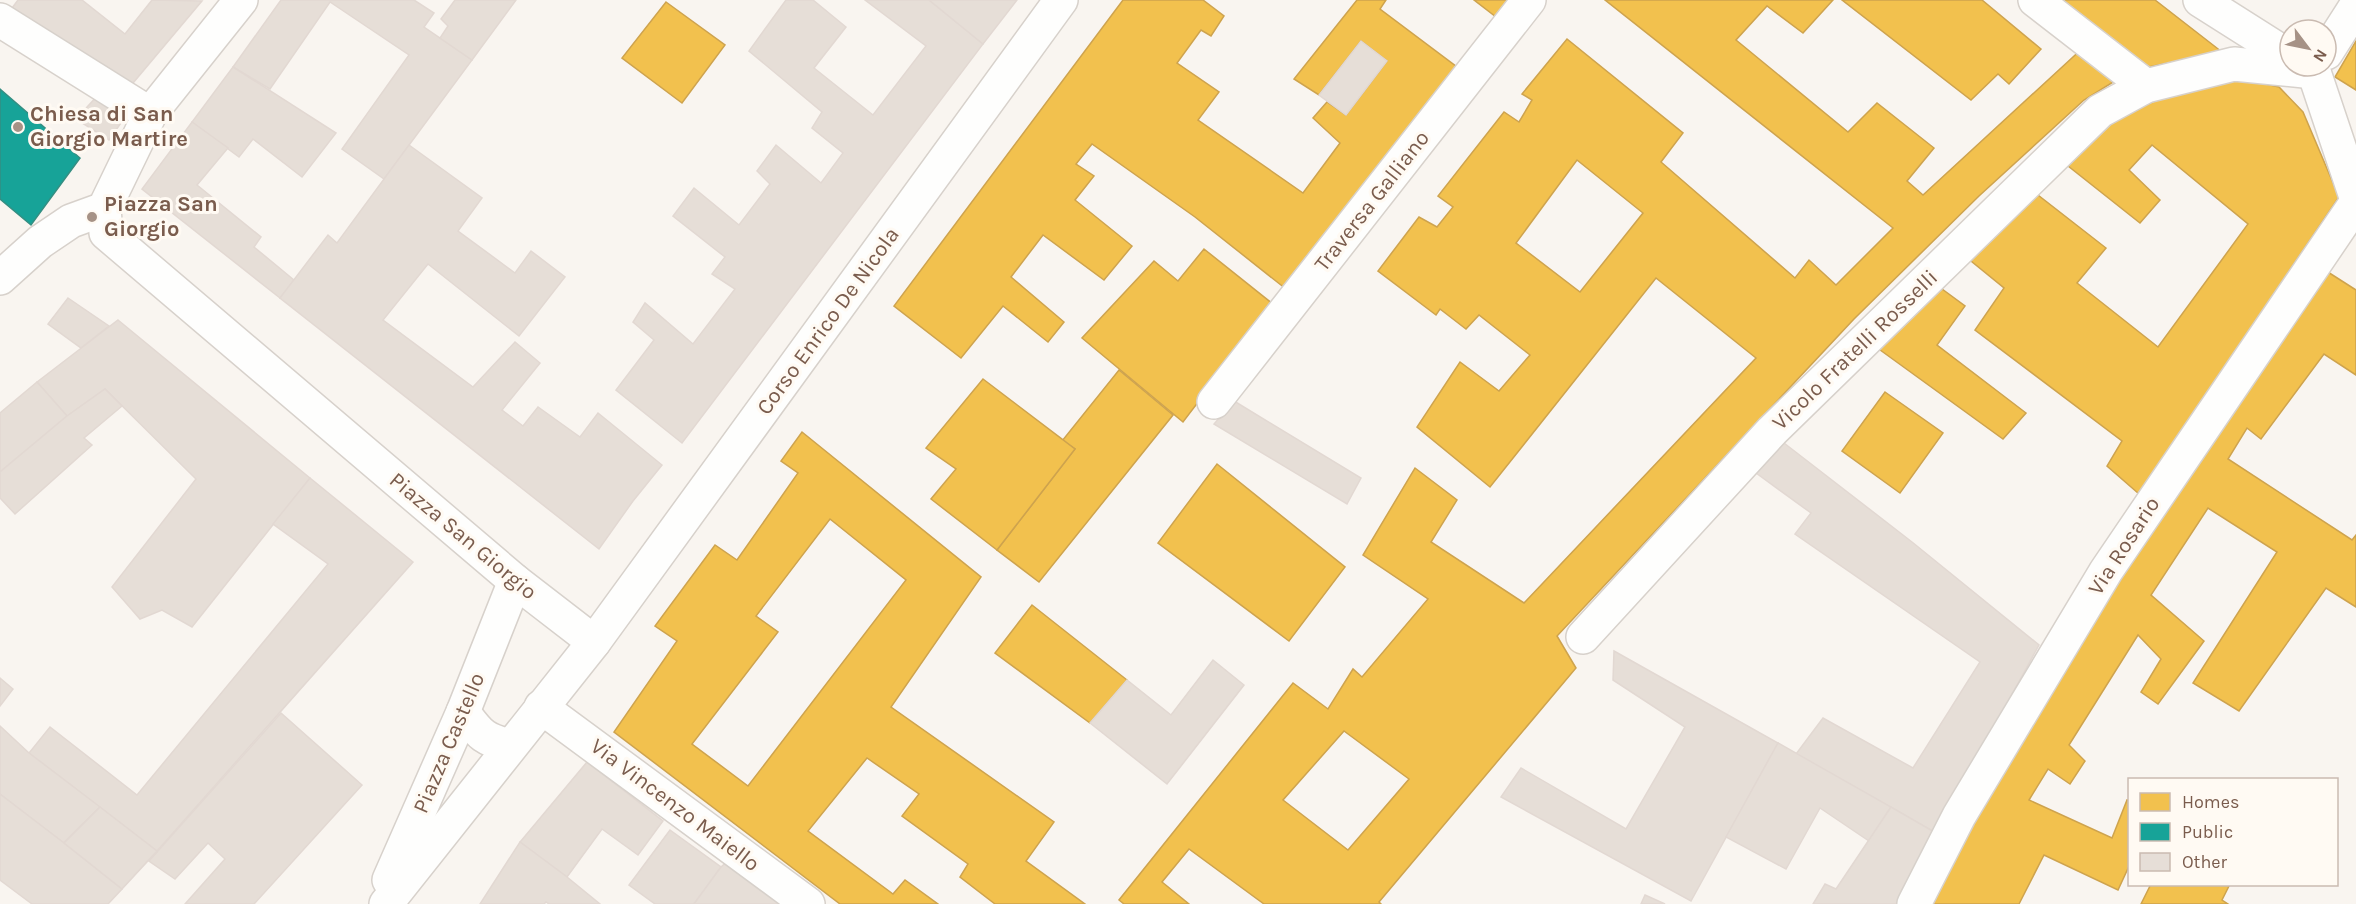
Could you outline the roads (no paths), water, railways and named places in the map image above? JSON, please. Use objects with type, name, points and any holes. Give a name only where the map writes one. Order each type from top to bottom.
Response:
[{"type":"street","points":[[0,278],[40,242],[70,221],[104,209],[150,114],[241,0]]},
{"type":"street","name":"Corso Enrico De Nicola","points":[[594,642],[1062,0]]},
{"type":"street","name":"Traversa Galliano","points":[[1214,402],[1529,0]]},
{"type":"street","points":[[2036,0],[2146,86]]},
{"type":"street","points":[[2200,0],[2278,45]]},
{"type":"street","points":[[2338,28],[2356,6]]},
{"type":"street","points":[[0,20],[150,114]]},
{"type":"street","name":"Vicolo Fratelli Rosselli","points":[[1583,637],[1780,423],[2100,111],[2146,86],[2234,64],[2278,63]]},
{"type":"street","points":[[2315,78],[2356,197]]},
{"type":"street","name":"Via Rosario","points":[[1914,904],[1959,816],[2106,571],[2356,203]]},
{"type":"street","name":"Piazza San Giorgio","points":[[104,209],[106,233],[516,581],[594,642]]},
{"type":"street","name":"Piazza Castello","points":[[379,904],[463,712],[516,581]]},
{"type":"street","name":"Piazza Castello","points":[[386,904],[594,642]]},
{"type":"street","name":"Via Vincenzo Maiello","points":[[542,707],[808,904]]},
{"type":"street","points":[[463,712],[490,741],[510,746]]},
{"type":"place","name":"Chiesa di San Giorgio Martire","points":[[18,127]]},
{"type":"place","name":"Piazza San Giorgio","points":[[92,217]]}]
